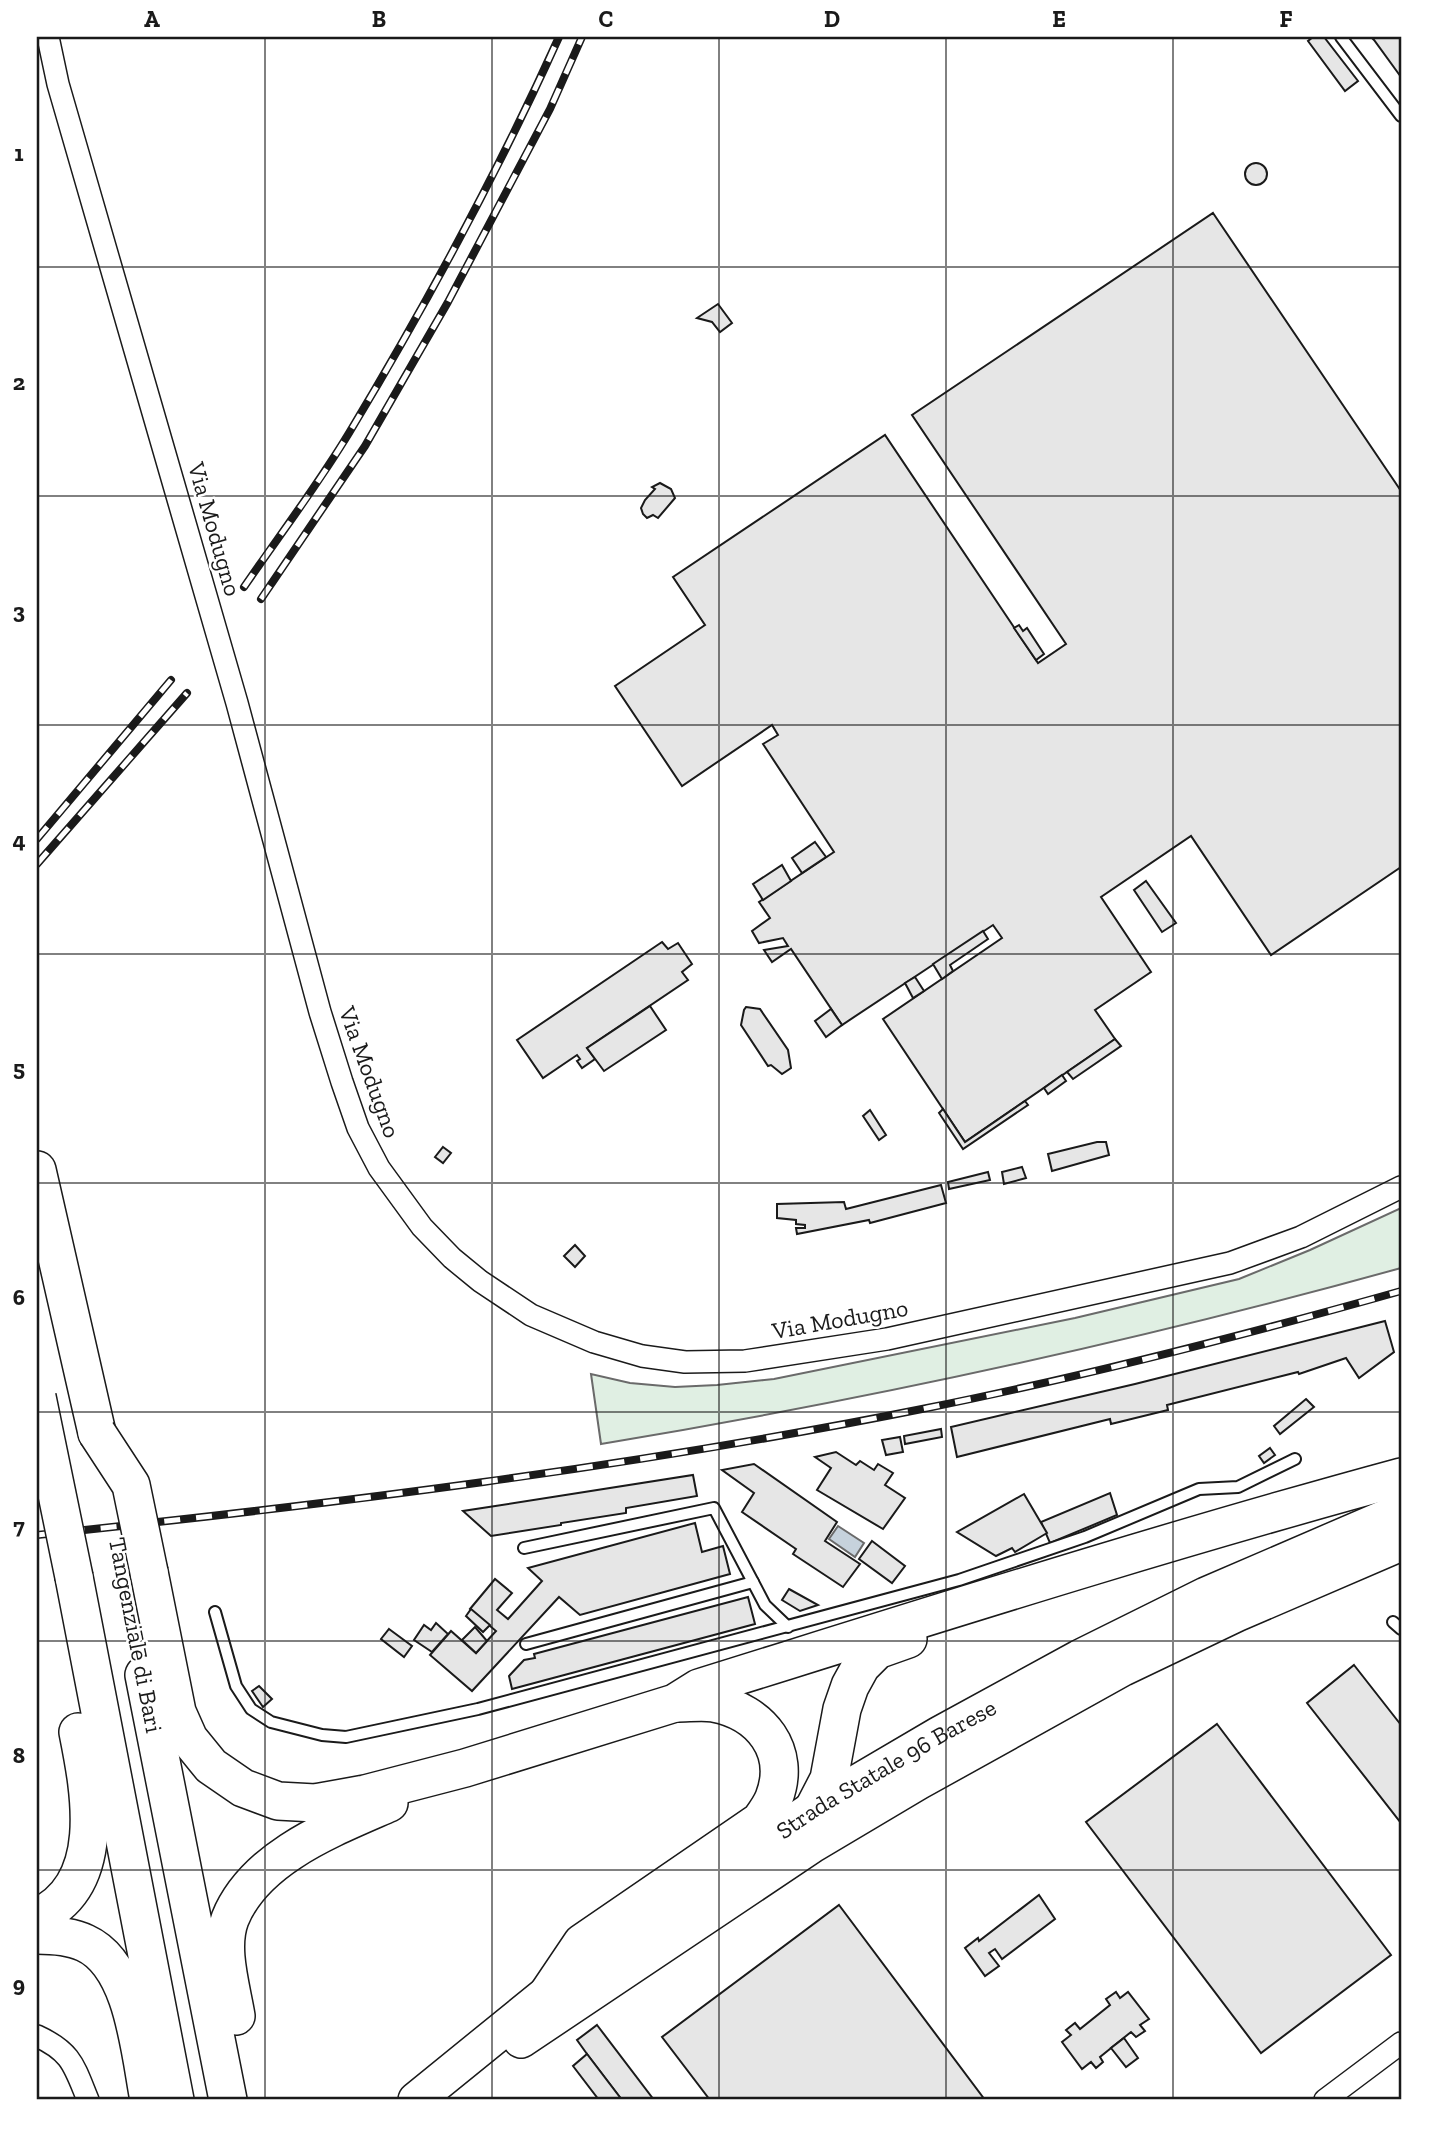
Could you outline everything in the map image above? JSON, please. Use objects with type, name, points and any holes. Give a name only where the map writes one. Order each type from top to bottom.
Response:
[{"type":"highway","name":"Tangenziale di Bari","points":[[37,1171],[97,1433],[136,1573],[226,2091]]},
{"type":"highway","name":"Tangenziale di Bari","points":[[37,1397],[61,1578],[175,2100]]},
{"type":"highway","points":[[136,1573],[177,1712],[189,1739],[211,1766],[243,1788],[278,1801],[315,1803],[365,1794],[466,1768],[675,1703],[699,1688],[976,1601],[1242,1503],[1401,1477]]},
{"type":"highway","points":[[37,1519],[61,1578],[90,1815],[86,1854],[74,1887],[49,1911],[37,1917]]},
{"type":"highway","points":[[814,1808],[829,1779],[842,1709],[850,1686],[862,1667],[877,1650],[906,1640],[976,1601]]},
{"type":"highway","points":[[548,1992],[582,1943],[760,1821],[774,1800],[780,1776],[776,1751],[764,1728],[742,1712],[713,1703],[675,1703]]},
{"type":"highway","points":[[226,2091],[236,2016],[226,1954],[230,1920],[248,1888],[270,1867],[330,1830],[466,1768]]},
{"type":"highway","points":[[37,1935],[63,1936],[87,1943],[106,1959],[119,1977],[131,2009],[149,2100]]},
{"type":"main road","name":"Strada Statale 96 Barese","points":[[416,2100],[548,1992],[814,1808],[940,1734],[1079,1658],[1206,1595],[1401,1511]]},
{"type":"main road","name":"Strada Statale 96 Barese","points":[[430,2100],[812,1845],[918,1782],[1123,1668],[1236,1614],[1401,1544]]},
{"type":"street","name":"Via Modugno","points":[[48,37],[58,84],[237,702],[320,1012],[342,1082],[358,1128],[379,1168],[422,1227],[452,1258],[531,1314],[594,1342],[642,1356],[685,1362],[745,1361],[887,1339],[1230,1263],[1301,1237],[1401,1187]]},
{"type":"street","points":[[37,2036],[57,2046],[74,2065],[89,2100]]},
{"type":"street","points":[[1328,2099],[1401,2043]]},
{"type":"lane","points":[[1341,37],[1401,116]]},
{"type":"lane","points":[[215,1612],[236,1686],[251,1709],[271,1722],[323,1735],[346,1737],[478,1709],[959,1580],[1085,1537],[1199,1489],[1242,1503],[1295,1459]]},
{"type":"lane","points":[[524,1548],[714,1508],[765,1605],[788,1627]]},
{"type":"lane","points":[[526,1643],[753,1582]]},
{"type":"green space","points":[[1401,1208],[1401,1268],[1203,1320],[1004,1366],[803,1408],[601,1444],[591,1374],[630,1383],[675,1387],[774,1379],[1075,1318],[1239,1279]]},
{"type":"shaded area","points":[[838,1526],[864,1543],[855,1557],[829,1539]]},
{"type":"building","points":[[1313,37],[1324,37],[1358,81],[1345,91],[1308,41]]},
{"type":"building","points":[[1371,37],[1401,37],[1401,77],[1374,40]]},
{"type":"building","points":[[1256,163],[1264,166],[1267,174],[1264,182],[1256,185],[1248,182],[1245,174],[1248,166]]},
{"type":"building","points":[[1213,213],[1401,491],[1401,867],[1271,955],[1191,836],[1101,897],[1151,972],[1095,1010],[1115,1039],[965,1142],[883,1019],[1002,938],[993,925],[842,1025],[791,949],[772,962],[764,950],[788,946],[783,938],[759,943],[752,931],[770,918],[759,902],[834,852],[763,744],[778,735],[772,725],[682,786],[615,686],[705,625],[673,577],[885,435],[1038,663],[1066,644],[912,415]]},
{"type":"building","points":[[718,304],[732,323],[720,332],[712,322],[697,318]]},
{"type":"building","points":[[660,483],[671,489],[675,498],[658,518],[653,515],[647,518],[641,508],[655,489],[652,487]]},
{"type":"building","points":[[1019,625],[1023,631],[1027,628],[1044,654],[1036,660],[1014,628]]},
{"type":"building","points":[[815,842],[826,857],[802,873],[792,858]]},
{"type":"building","points":[[782,865],[791,881],[763,900],[753,884]]},
{"type":"building","points":[[1146,881],[1176,923],[1162,932],[1134,890]]},
{"type":"building","points":[[983,931],[988,939],[950,965],[953,971],[942,979],[933,964]]},
{"type":"building","points":[[662,942],[668,949],[678,943],[692,964],[682,972],[688,980],[587,1048],[595,1059],[582,1068],[577,1061],[580,1059],[577,1055],[543,1078],[517,1040]]},
{"type":"building","points":[[915,977],[924,991],[913,998],[905,983]]},
{"type":"building","points":[[650,1006],[666,1030],[604,1071],[587,1048]]},
{"type":"building","points":[[746,1007],[760,1009],[788,1050],[791,1068],[782,1074],[771,1065],[768,1066],[741,1025]]},
{"type":"building","points":[[831,1009],[842,1025],[826,1037],[815,1021]]},
{"type":"building","points":[[1115,1039],[1121,1046],[1073,1079],[1067,1072]]},
{"type":"building","points":[[1062,1075],[1066,1081],[1048,1094],[1044,1088]]},
{"type":"building","points":[[1025,1101],[1028,1105],[963,1149],[939,1113],[943,1109],[965,1142]]},
{"type":"building","points":[[870,1110],[886,1135],[879,1140],[863,1116]]},
{"type":"building","points":[[1106,1142],[1109,1155],[1052,1171],[1048,1154]]},
{"type":"building","points":[[443,1147],[451,1153],[443,1163],[435,1157]]},
{"type":"building","points":[[1022,1167],[1026,1178],[1004,1184],[1002,1172]]},
{"type":"building","points":[[988,1172],[990,1180],[949,1189],[948,1182]]},
{"type":"building","points":[[941,1185],[946,1203],[870,1223],[869,1220],[797,1234],[796,1228],[805,1228],[805,1225],[796,1224],[796,1220],[777,1218],[777,1204],[844,1202],[846,1209]]},
{"type":"building","points":[[575,1245],[585,1256],[575,1267],[564,1256]]},
{"type":"building","points":[[1385,1321],[1394,1352],[1359,1378],[1346,1358],[1299,1374],[1298,1372],[1167,1405],[1168,1410],[1111,1424],[1110,1419],[957,1457],[951,1427]]},
{"type":"building","points":[[1306,1399],[1314,1407],[1280,1434],[1274,1426]]},
{"type":"building","points":[[941,1429],[942,1437],[905,1444],[904,1436]]},
{"type":"building","points":[[900,1437],[903,1452],[886,1455],[882,1440]]},
{"type":"building","points":[[1270,1448],[1275,1455],[1264,1463],[1259,1456]]},
{"type":"building","points":[[836,1452],[856,1465],[860,1461],[874,1470],[878,1464],[893,1473],[885,1485],[905,1498],[883,1529],[817,1490],[831,1468],[815,1457]]},
{"type":"building","points":[[754,1464],[837,1522],[825,1541],[860,1564],[843,1587],[793,1554],[796,1549],[742,1512],[754,1493],[722,1470]]},
{"type":"building","points":[[693,1475],[697,1496],[626,1508],[626,1513],[491,1536],[463,1511]]},
{"type":"building","points":[[1110,1493],[1117,1515],[1050,1543],[1041,1522]]},
{"type":"building","points":[[1024,1494],[1047,1533],[1015,1552],[1012,1548],[996,1556],[957,1532]]},
{"type":"building","points":[[695,1523],[702,1552],[723,1546],[730,1574],[580,1615],[559,1597],[472,1691],[430,1655],[451,1631],[476,1653],[496,1631],[470,1609],[495,1579],[512,1593],[497,1610],[508,1619],[542,1581],[528,1568]]},
{"type":"building","points":[[872,1541],[905,1566],[892,1583],[859,1559]]},
{"type":"building","points":[[789,1589],[818,1605],[800,1611],[782,1600]]},
{"type":"building","points":[[748,1597],[755,1624],[512,1689],[509,1676],[524,1660],[535,1658],[534,1654]]},
{"type":"building","points":[[471,1609],[490,1625],[483,1632],[466,1616]]},
{"type":"building","points":[[436,1623],[448,1634],[432,1652],[414,1640],[424,1625],[431,1630]]},
{"type":"building","points":[[475,1627],[487,1641],[476,1653],[462,1640]]},
{"type":"building","points":[[389,1629],[412,1646],[404,1657],[381,1639]]},
{"type":"building","points":[[1354,1665],[1401,1725],[1401,1823],[1307,1703]]},
{"type":"building","points":[[259,1686],[272,1699],[263,1707],[252,1691]]},
{"type":"building","points":[[1217,1724],[1391,1955],[1261,2053],[1086,1822]]},
{"type":"building","points":[[1039,1895],[1055,1919],[1002,1959],[995,1949],[989,1953],[999,1966],[985,1976],[965,1948],[978,1938],[979,1941]]},
{"type":"building","points":[[839,1905],[985,2100],[710,2100],[662,2037]]},
{"type":"building","points":[[1116,1992],[1120,1998],[1128,1992],[1149,2019],[1140,2025],[1145,2031],[1136,2037],[1131,2032],[1100,2057],[1103,2062],[1096,2068],[1091,2062],[1082,2069],[1062,2042],[1071,2035],[1066,2030],[1075,2023],[1080,2029],[1110,2005],[1106,1999]]},
{"type":"building","points":[[597,2025],[654,2100],[622,2100],[587,2054],[577,2040]]},
{"type":"building","points":[[1124,2038],[1138,2058],[1126,2067],[1111,2048]]},
{"type":"building","points":[[587,2054],[622,2100],[599,2100],[573,2066]]},
{"type":"railway","points":[[244,587],[337,453],[378,385],[460,238],[559,37]]},
{"type":"railway","points":[[261,599],[365,446],[448,302],[550,109],[582,37]]},
{"type":"railway","points":[[37,839],[171,680]]},
{"type":"railway","points":[[37,864],[187,693]]},
{"type":"railway","points":[[37,1535],[484,1482],[817,1429],[987,1396],[1106,1369],[1401,1291]]}]
